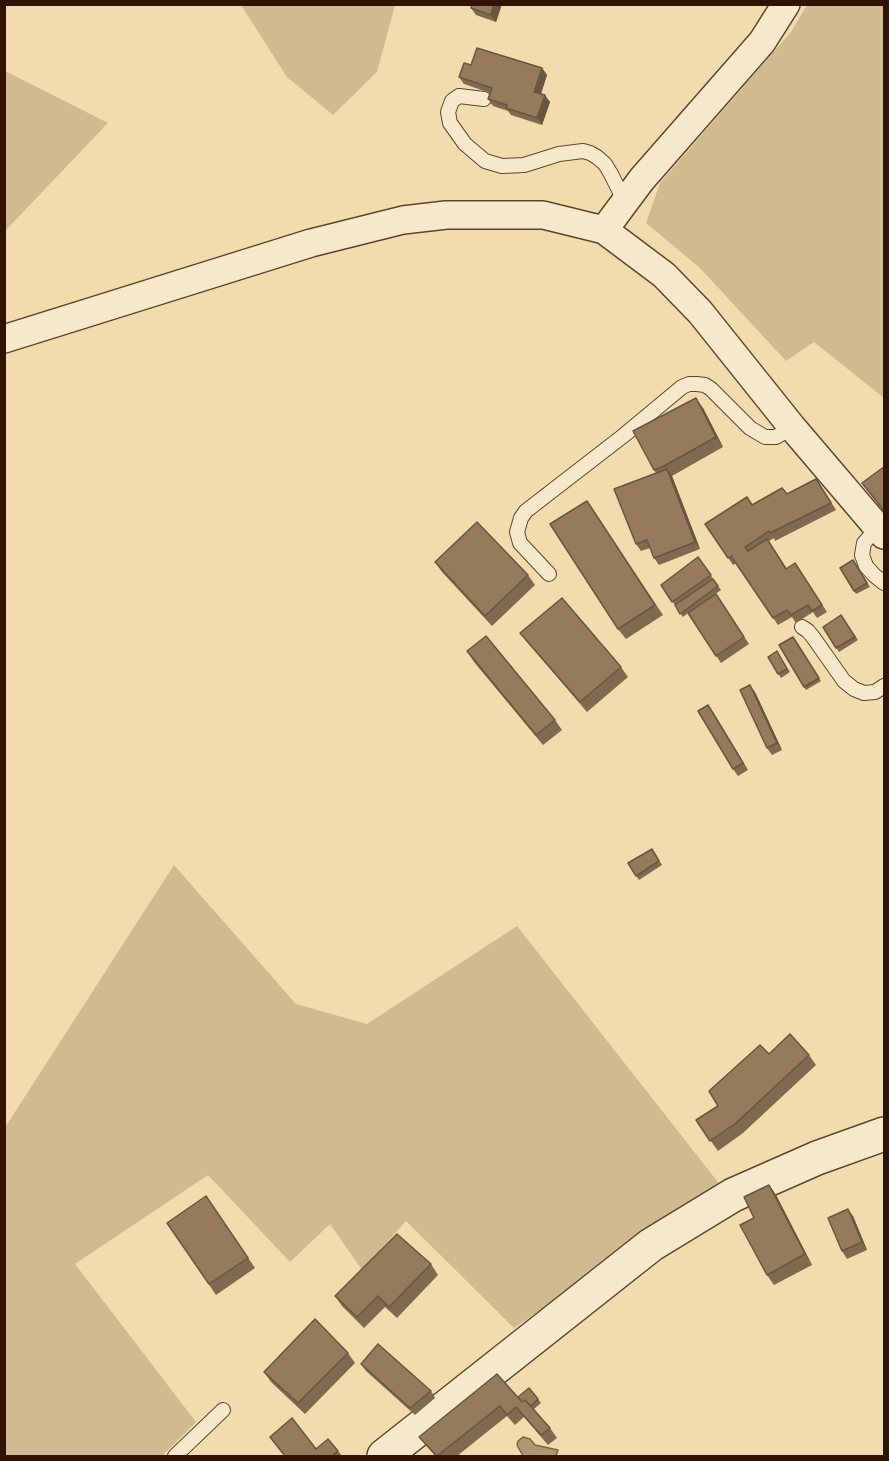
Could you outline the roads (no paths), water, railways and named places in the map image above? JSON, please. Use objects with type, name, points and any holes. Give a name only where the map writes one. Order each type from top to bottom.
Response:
[{"type":"street","points":[[604,230],[642,179],[762,42],[781,7]]},
{"type":"street","points":[[4,339],[311,243],[403,220],[446,215],[543,215],[604,230],[664,275],[700,312],[881,532]]},
{"type":"street","points":[[384,1456],[651,1245],[733,1195],[817,1158],[885,1134]]},
{"type":"lane","points":[[484,99],[459,96],[452,101],[448,112],[450,123],[465,144],[485,161],[502,166],[524,165],[558,154],[583,151],[590,153],[605,164],[625,202]]},
{"type":"lane","points":[[549,574],[520,543],[518,532],[521,518],[526,511],[682,387],[689,384],[705,385],[750,428],[765,437],[776,437],[792,426]]},
{"type":"lane","points":[[881,532],[864,543],[862,555],[866,566],[885,583]]},
{"type":"lane","points":[[802,627],[813,637],[844,681],[854,689],[864,693],[875,692],[885,686]]},
{"type":"lane","points":[[175,1456],[223,1410]]}]
